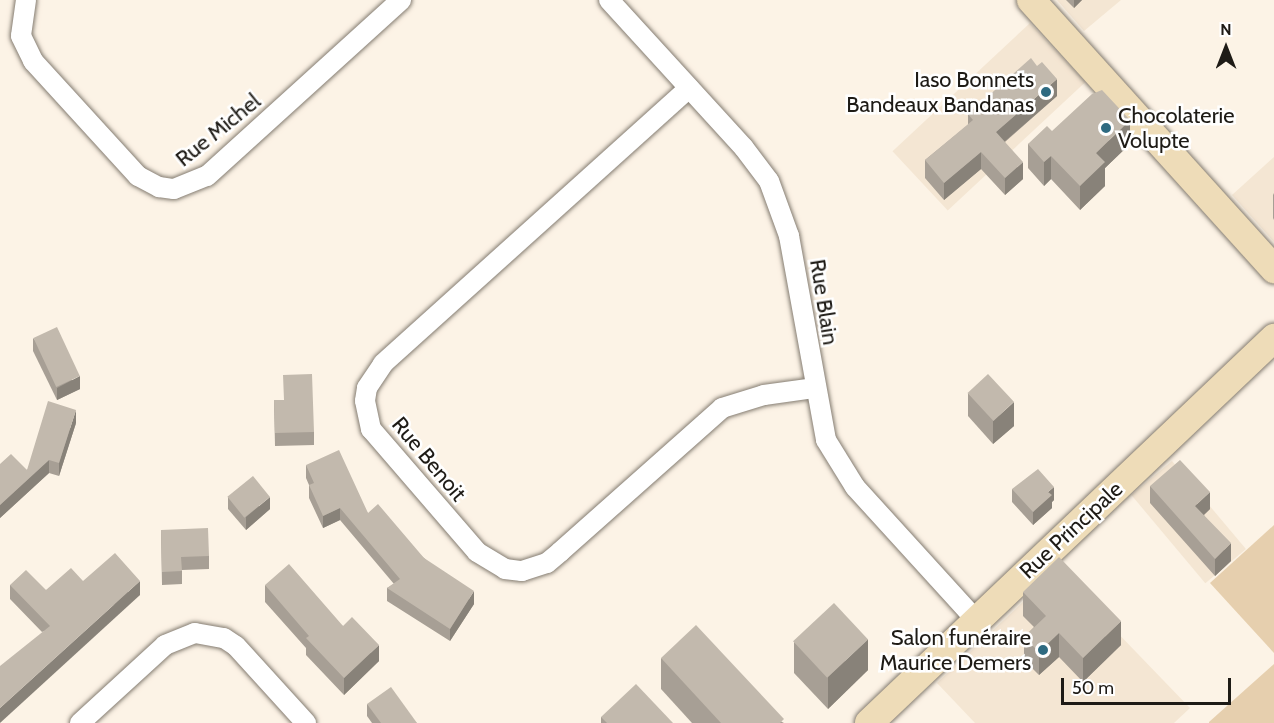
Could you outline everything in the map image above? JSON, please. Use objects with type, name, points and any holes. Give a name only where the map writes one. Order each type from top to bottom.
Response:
[{"type":"street","name":"Rue Michel","points":[[26,0],[21,36],[33,62],[138,176],[159,188],[174,189],[207,176],[401,0]]},
{"type":"street","name":"Rue Blain","points":[[609,0],[759,165],[777,200],[793,259],[814,388],[826,440],[843,471],[976,620]]},
{"type":"street","points":[[1032,0],[1274,269]]},
{"type":"street","name":"Rue Benoit","points":[[689,88],[383,364],[370,382],[365,401],[371,429],[477,552],[505,569],[522,571],[534,569],[560,552],[722,408],[764,395],[814,388]]},
{"type":"street","name":"Rue Principale","points":[[869,723],[1274,338]]},
{"type":"street","points":[[80,723],[165,645],[195,633],[224,638],[236,646],[306,723]]},
{"type":"shaded area","points":[[1057,0],[1121,0],[1084,31]]},
{"type":"shaded area","points":[[1030,23],[1085,82],[948,210],[893,151]]},
{"type":"shaded area","points":[[1274,157],[1274,242],[1232,195]]},
{"type":"shaded area","points":[[1172,461],[1246,549],[1205,583],[1131,495]]},
{"type":"shaded area","points":[[1274,525],[1274,653],[1210,583]]},
{"type":"shaded area","points":[[1057,570],[1190,708],[1174,723],[975,723],[937,683]]},
{"type":"shaded area","points":[[1274,664],[1274,723],[1209,723],[1209,722]]},
{"type":"building","points":[[1031,58],[1037,66],[1042,62],[1057,79],[996,132],[1023,162],[1005,178],[981,152],[944,183],[925,160],[973,120],[968,114]]},
{"type":"building","points":[[1102,90],[1130,120],[1096,153],[1105,162],[1080,186],[1051,156],[1044,162],[1028,144],[1047,126],[1052,131],[1092,94]]},
{"type":"building","points":[[57,327],[80,376],[56,387],[33,338]]},
{"type":"building","points":[[312,374],[314,432],[275,433],[274,400],[284,400],[283,375]]},
{"type":"building","points":[[988,374],[1014,402],[993,421],[968,393]]},
{"type":"building","points":[[48,401],[76,410],[59,463],[49,460],[0,505],[0,464],[11,454],[27,470]]},
{"type":"building","points":[[339,450],[368,513],[378,504],[424,558],[474,591],[450,629],[387,588],[400,579],[340,508],[323,516],[309,485],[314,483],[306,465]]},
{"type":"building","points":[[1180,460],[1210,492],[1195,506],[1231,543],[1215,559],[1150,486]]},
{"type":"building","points":[[1038,469],[1054,487],[1048,492],[1052,495],[1033,512],[1012,489]]},
{"type":"building","points":[[253,476],[270,497],[244,518],[227,497]]},
{"type":"building","points":[[208,528],[209,556],[181,557],[182,571],[162,572],[161,530]]},
{"type":"building","points":[[115,553],[140,581],[0,708],[0,666],[50,626],[10,585],[26,570],[46,590],[71,568],[83,581]]},
{"type":"building","points":[[1059,557],[1121,621],[1083,658],[1059,633],[1039,652],[1024,637],[1046,616],[1023,592]]},
{"type":"building","points":[[289,564],[343,626],[352,617],[379,645],[344,678],[306,638],[309,636],[265,585]]},
{"type":"building","points":[[834,603],[868,640],[827,678],[793,641]]},
{"type":"building","points":[[696,625],[784,719],[780,723],[721,723],[661,658]]},
{"type":"building","points":[[636,684],[673,723],[607,723],[601,717]]},
{"type":"building","points":[[391,687],[417,723],[381,723],[367,704]]},
{"type":"place","name":"Iaso Bonnets Bandeaux Bandanas","points":[[1046,92]]},
{"type":"place","name":"Chocolaterie Volupte","points":[[1106,128]]},
{"type":"place","name":"Salon funéraire Maurice Demers","points":[[1043,650]]}]
